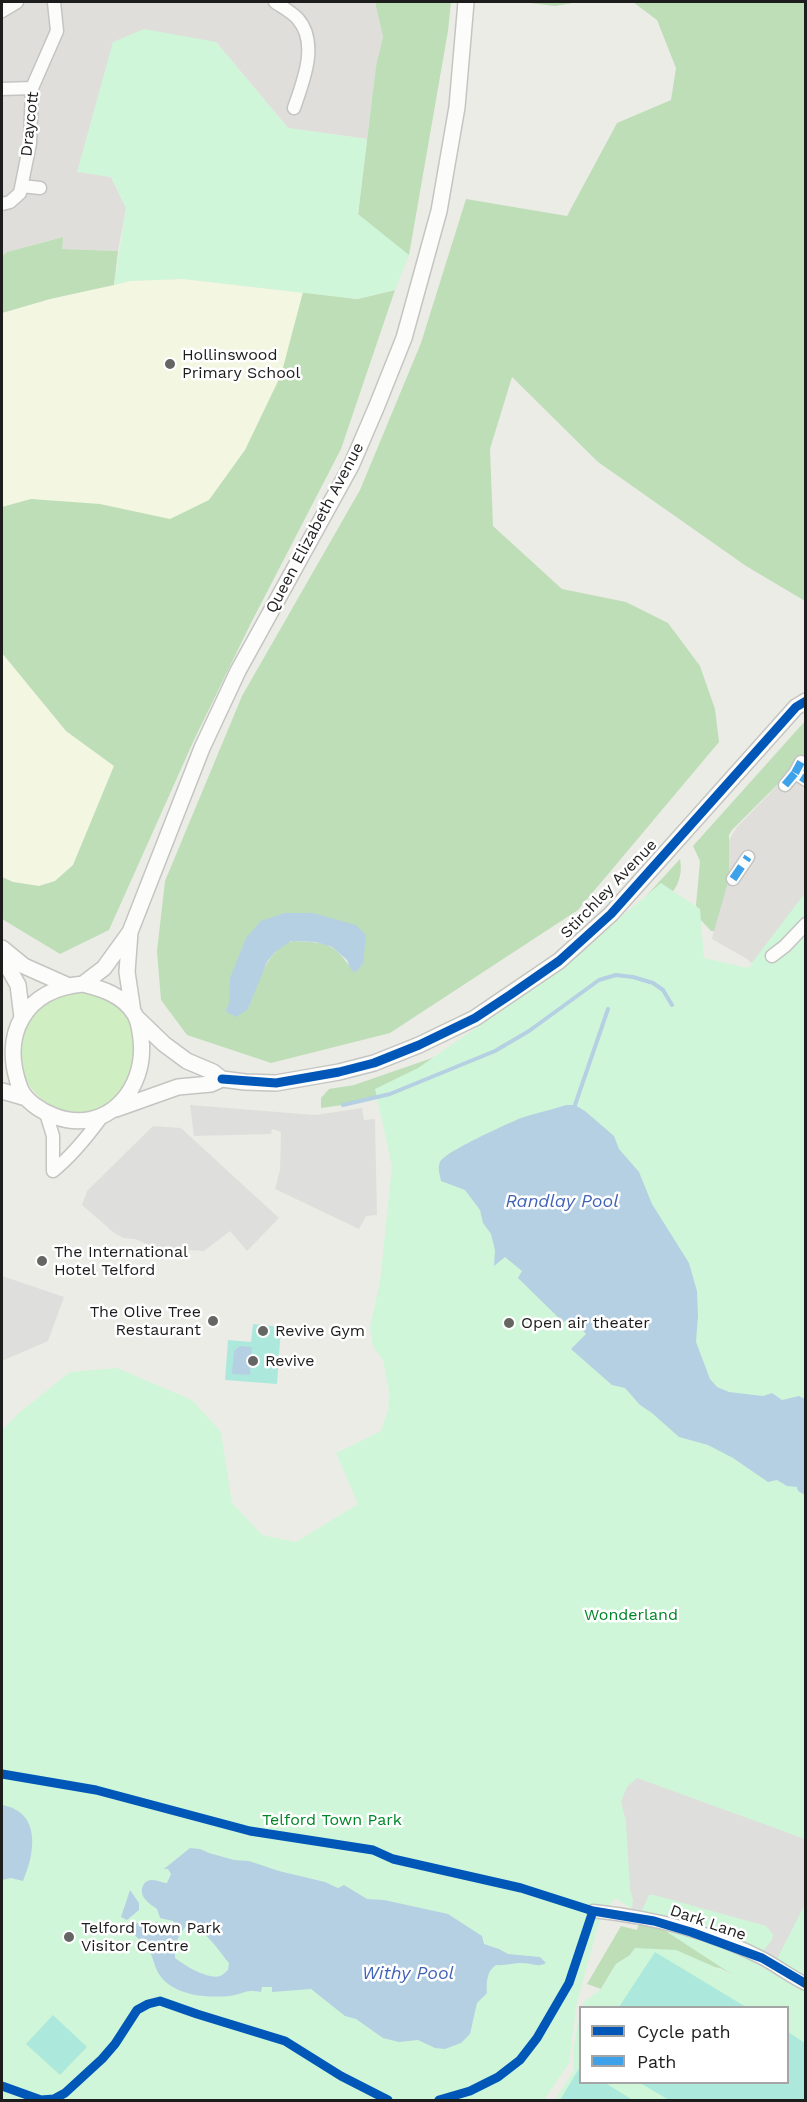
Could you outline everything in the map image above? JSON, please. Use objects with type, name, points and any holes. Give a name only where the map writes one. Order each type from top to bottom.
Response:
[{"type":"street","points":[[2,11],[17,2]]},
{"type":"street","name":"Draycott","points":[[22,186],[30,143],[32,87],[57,31],[54,2]]},
{"type":"street","points":[[275,2],[298,18],[307,35],[308,48],[304,78],[294,108]]},
{"type":"street","name":"Queen Elizabeth Avenue","points":[[76,985],[104,969],[130,932],[202,748],[238,671],[351,466],[400,348],[440,211],[457,107],[466,2]]},
{"type":"street","points":[[2,89],[32,87]]},
{"type":"street","points":[[2,204],[15,198],[22,186],[40,188]]},
{"type":"street","name":"Stirchley Avenue","points":[[222,1079],[276,1083],[339,1072],[374,1063],[456,1027],[510,996],[559,961],[611,914],[796,707],[806,701]]},
{"type":"street","points":[[785,785],[801,772]]},
{"type":"street","points":[[733,879],[748,857]]},
{"type":"street","points":[[772,956],[806,924]]},
{"type":"street","name":"Queen Elizabeth Avenue","points":[[130,932],[127,972],[135,1014]]},
{"type":"street","points":[[2,948],[24,966],[76,985],[104,990],[120,999],[173,1051],[222,1079]]},
{"type":"street","points":[[2,957],[18,985],[22,1017]]},
{"type":"street","points":[[24,1097],[14,1073],[11,1054],[14,1034],[22,1017],[34,1002],[50,991],[76,985]]},
{"type":"street","points":[[115,1110],[135,1083],[140,1069],[142,1045],[135,1014]]},
{"type":"street","points":[[2,1044],[14,1034]]},
{"type":"street","points":[[2,1091],[24,1097],[46,1113],[64,1120],[83,1121],[101,1118],[115,1110],[169,1089],[211,1083],[222,1079]]},
{"type":"street","points":[[46,1113],[53,1136],[53,1171],[78,1148],[101,1118]]},
{"type":"street","name":"Dark Lane","points":[[593,1911],[654,1921],[720,1941],[762,1958],[806,1984]]},
{"type":"shaded area","points":[[2,2],[375,2],[383,37],[376,66],[367,139],[288,128],[216,42],[77,171],[111,177],[126,208],[118,251],[61,249],[62,237],[7,252],[2,256]]},
{"type":"shaded area","name":"Hollinswood Primary School","points":[[183,279],[356,299],[244,535],[31,499],[2,507],[2,313],[50,299],[130,281]]},
{"type":"shaded area","points":[[2,653],[66,731],[114,766],[73,865],[55,881],[39,886],[13,882],[2,877]]},
{"type":"shaded area","points":[[805,757],[805,940],[756,967],[747,959],[712,939],[729,879],[729,840],[737,827]]},
{"type":"shaded area","points":[[190,1105],[315,1115],[362,1108],[364,1120],[375,1119],[377,1215],[366,1216],[359,1229],[275,1189],[280,1170],[281,1132],[272,1129],[271,1134],[194,1136]]},
{"type":"shaded area","points":[[153,1126],[181,1128],[279,1218],[247,1251],[230,1231],[204,1251],[156,1248],[135,1239],[123,1238],[82,1205],[87,1191]]},
{"type":"shaded area","points":[[2,1276],[64,1297],[48,1341],[2,1361]]},
{"type":"shaded area","name":"Revive","points":[[253,1324],[281,1327],[277,1384],[225,1380],[228,1340],[251,1342]]},
{"type":"shaded area","points":[[637,1778],[805,1839],[805,1904],[777,1959],[764,1950],[772,1940],[773,1934],[766,1926],[654,1895],[649,1895],[642,1910],[632,1909],[626,1821],[621,1802],[627,1787]]},
{"type":"shaded area","points":[[655,1952],[744,2006],[620,2006]]},
{"type":"shaded area","points":[[53,2015],[87,2047],[60,2075],[26,2044]]},
{"type":"shaded area","points":[[789,2033],[805,2043],[805,2100],[669,2100],[642,2084],[789,2084]]},
{"type":"shaded area","points":[[579,2069],[579,2084],[607,2084],[633,2100],[560,2100]]},
{"type":"green space","points":[[375,2],[451,2],[448,31],[409,255],[332,279],[356,231],[376,66],[383,37]]},
{"type":"green space","points":[[521,2],[579,2],[555,6]]},
{"type":"green space","points":[[633,2],[805,2],[805,601],[746,566],[598,462],[512,377],[490,449],[493,526],[562,589],[626,602],[668,623],[700,666],[715,709],[719,742],[578,910],[390,1033],[271,1063],[187,1035],[161,1000],[157,951],[165,881],[242,696],[360,490],[421,343],[466,199],[567,216],[617,123],[671,100],[676,68],[657,20]],"holes":[[[284,913],[363,964],[355,972],[341,955],[324,944],[293,941],[284,944],[264,969],[248,1009],[225,1011]]]},
{"type":"green space","points":[[144,29],[216,42],[288,128],[367,139],[358,214],[409,255],[395,290],[357,299],[183,279],[130,281],[114,285],[126,208],[111,177],[77,172],[113,42]]},
{"type":"green space","points":[[63,237],[62,249],[118,251],[114,285],[50,299],[2,313],[2,256],[7,252]]},
{"type":"green space","points":[[395,290],[341,449],[251,623],[194,740],[109,930],[60,954],[2,919],[2,877],[13,882],[39,886],[55,881],[73,865],[114,766],[66,731],[2,653],[2,507],[31,499],[100,504],[170,519],[209,500],[245,450],[281,375],[303,292],[357,299]]},
{"type":"green space","points":[[805,721],[805,757],[729,835],[729,879],[714,931],[711,931],[699,918],[696,905],[700,861],[693,846]]},
{"type":"green space","points":[[680,859],[680,877],[677,884],[651,917],[390,1094],[321,1108],[321,1098],[329,1089],[354,1085],[438,1056],[529,999],[615,930]]},
{"type":"green space","name":"Telford Town Park","points":[[661,883],[700,909],[704,958],[748,968],[805,893],[805,2100],[555,2100],[574,2070],[573,2051],[579,2017],[579,2084],[789,2084],[789,2006],[582,2006],[584,2002],[601,1989],[616,1964],[629,1956],[635,1948],[676,1950],[733,1975],[615,1898],[601,1916],[577,2002],[569,2063],[544,2100],[2,2100],[2,1430],[19,1413],[70,1372],[117,1368],[192,1400],[221,1432],[232,1503],[262,1535],[296,1542],[358,1504],[336,1453],[381,1431],[388,1410],[389,1391],[383,1360],[373,1347],[370,1327],[380,1281],[392,1166],[375,1089],[418,1068],[553,975]]},
{"type":"green space","points":[[79,992],[102,997],[121,1010],[134,1029],[139,1052],[134,1075],[121,1094],[102,1107],[79,1112],[56,1107],[37,1094],[24,1075],[19,1052],[24,1029],[37,1010],[56,997]]},
{"type":"green space","points":[[642,1910],[761,1990],[720,1968],[629,1956],[616,1964],[601,1989],[587,1984],[621,1926],[637,1930]]},
{"type":"water","points":[[284,913],[313,913],[356,925],[366,935],[363,964],[355,973],[347,960],[332,947],[316,942],[291,941],[275,952],[267,962],[248,1009],[236,1017],[225,1011],[229,1004],[230,978],[246,938],[261,921]]},
{"type":"water","name":"Randlay Pool","points":[[566,1105],[575,1105],[585,1111],[614,1136],[619,1149],[639,1172],[652,1204],[689,1263],[697,1291],[696,1342],[710,1379],[717,1387],[729,1392],[763,1396],[772,1393],[782,1400],[799,1396],[805,1399],[805,1495],[798,1491],[797,1487],[787,1486],[777,1480],[768,1482],[733,1458],[708,1445],[679,1437],[640,1405],[625,1388],[612,1385],[571,1349],[586,1334],[570,1318],[563,1322],[518,1278],[522,1271],[505,1257],[494,1266],[495,1250],[491,1234],[483,1223],[480,1210],[465,1190],[441,1181],[440,1162],[453,1151],[521,1118]]},
{"type":"water","points":[[240,1346],[252,1347],[250,1375],[232,1374],[234,1351]]},
{"type":"water","points":[[2,1805],[15,1809],[24,1816],[32,1835],[30,1859],[23,1881],[11,1878],[2,1880]]},
{"type":"water","name":"Withy Pool","points":[[190,1848],[234,1860],[249,1861],[325,1882],[338,1888],[344,1885],[367,1899],[384,1900],[448,1914],[482,1936],[484,1944],[508,1954],[540,1957],[546,1963],[540,1965],[522,1963],[493,1967],[488,1977],[487,1993],[477,2003],[470,2034],[461,2043],[445,2049],[435,2048],[418,2040],[399,2042],[383,2038],[356,2019],[345,2016],[311,1989],[272,1992],[272,1987],[262,1987],[261,1992],[247,1991],[230,1996],[212,1997],[183,1992],[161,1977],[148,1948],[134,1934],[131,1927],[137,1923],[151,1926],[157,1922],[170,1931],[176,1927],[173,1921],[160,1918],[157,1909],[146,1900],[142,1893],[146,1882],[154,1880],[167,1883],[171,1874],[168,1869],[164,1869]],"holes":[[[187,1925],[210,1940],[229,1963],[228,1970],[221,1976],[203,1974],[175,1958],[179,1936]]]},
{"type":"water","points":[[130,1890],[139,1903],[139,1910],[127,1920],[121,1917]]},
{"type":"waterway","points":[[343,1105],[390,1094],[495,1051],[529,1031],[599,980],[616,975],[653,983],[663,990],[672,1005]]},
{"type":"waterway","points":[[575,1105],[608,1009]]},
{"type":"marked path","points":[[795,773],[801,762]]},
{"type":"marked path","points":[[785,785],[795,773],[806,780]]},
{"type":"marked path","points":[[733,879],[748,857]]},
{"type":"cycle path","points":[[222,1079],[276,1083],[339,1072],[374,1063],[419,1045],[475,1018],[559,961],[611,914],[796,707],[806,701]]},
{"type":"cycle path","points":[[2,1774],[96,1790],[250,1831],[373,1850],[393,1859],[521,1888],[593,1911],[654,1921],[762,1958],[806,1984]]},
{"type":"cycle path","points":[[439,2100],[470,2091],[498,2077],[520,2060],[537,2038],[569,1983],[593,1911]]},
{"type":"cycle path","points":[[2,2086],[41,2100],[54,2099],[65,2093],[102,2059],[115,2044],[137,2010],[160,2001],[285,2041],[341,2076],[388,2100]]},
{"type":"place","name":"Hollinswood Primary School","points":[[170,364]]},
{"type":"place","name":"The International Hotel Telford","points":[[42,1261]]},
{"type":"place","name":"The Olive Tree Restaurant","points":[[213,1321]]},
{"type":"place","name":"Open air theater","points":[[509,1323]]},
{"type":"place","name":"Revive Gym","points":[[263,1331]]},
{"type":"place","name":"Revive","points":[[253,1361]]},
{"type":"place","name":"Telford Town Park Visitor Centre","points":[[69,1937]]},
{"type":"park label","name":"Wonderland","points":[[631,1615]]}]
